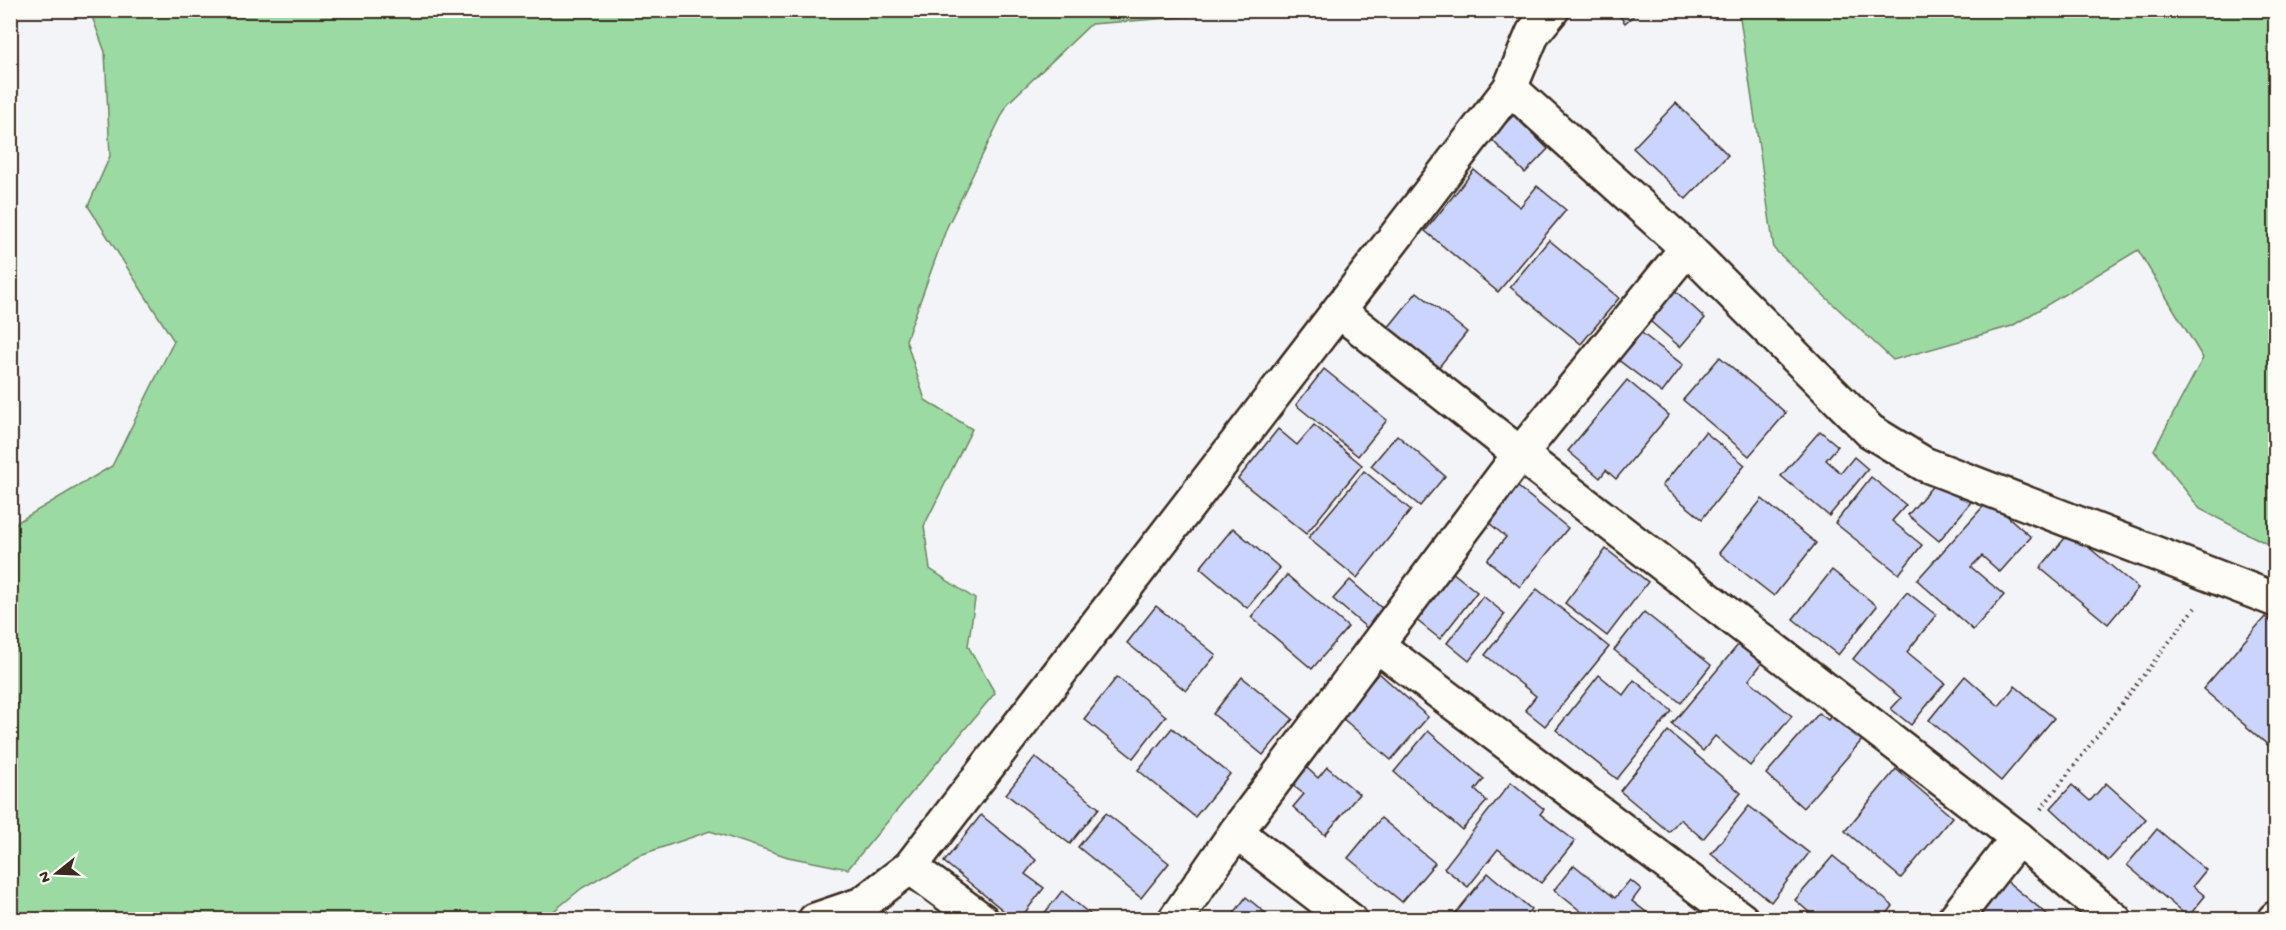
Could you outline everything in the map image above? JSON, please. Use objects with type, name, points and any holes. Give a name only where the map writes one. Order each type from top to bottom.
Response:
[{"type":"street","points":[[814,920],[862,904],[910,867],[1510,88],[1533,33],[1552,10]]},
{"type":"street","points":[[1510,88],[1687,248],[1870,431],[1924,464],[2276,600]]},
{"type":"street","points":[[1175,920],[1236,832],[1378,646],[1520,454],[1687,248]]},
{"type":"street","points":[[1339,310],[1520,454],[2018,838],[2115,920]]},
{"type":"street","points":[[1378,646],[1742,920]]},
{"type":"street","points":[[1236,832],[1350,920]]},
{"type":"street","points":[[1954,920],[2018,838]]},
{"type":"street","points":[[910,867],[982,920]]},
{"type":"path","points":[[2018,838],[2218,578]]},
{"type":"green space","points":[[90,11],[1205,11],[1197,16],[1091,24],[1008,103],[947,227],[906,340],[925,400],[972,429],[924,526],[930,569],[975,599],[968,646],[995,693],[848,869],[788,857],[710,831],[637,856],[582,888],[544,919],[11,919],[11,523],[16,523],[112,466],[174,341],[88,206],[110,156],[105,52]]},
{"type":"green space","points":[[1739,11],[2275,11],[2275,548],[2200,509],[2154,450],[2203,358],[2138,250],[2012,326],[1893,360],[1774,249]]},
{"type":"building","points":[[1615,10],[1640,10],[1625,23]]},
{"type":"building","points":[[1676,103],[1728,155],[1686,199],[1633,148]]},
{"type":"building","points":[[1514,115],[1548,149],[1525,173],[1490,138]]},
{"type":"building","points":[[1474,170],[1520,207],[1537,186],[1566,210],[1498,292],[1425,231]]},
{"type":"building","points":[[1549,240],[1619,298],[1581,344],[1510,287]]},
{"type":"building","points":[[1669,285],[1705,318],[1680,347],[1643,315]]},
{"type":"building","points":[[1417,292],[1467,332],[1434,373],[1384,333]]},
{"type":"building","points":[[1634,327],[1683,365],[1662,393],[1613,356]]},
{"type":"building","points":[[1720,357],[1786,413],[1749,456],[1683,400]]},
{"type":"building","points":[[1324,369],[1387,420],[1358,456],[1296,405]]},
{"type":"building","points":[[1627,380],[1669,415],[1616,479],[1606,470],[1600,478],[1568,451]]},
{"type":"building","points":[[1314,425],[1362,465],[1306,534],[1238,479],[1278,429],[1297,445]]},
{"type":"building","points":[[1820,431],[1838,446],[1826,460],[1841,473],[1854,457],[1868,469],[1829,516],[1781,476]]},
{"type":"building","points":[[1705,432],[1745,465],[1702,519],[1662,486]]},
{"type":"building","points":[[1397,435],[1445,476],[1420,506],[1371,466]]},
{"type":"building","points":[[1364,471],[1411,510],[1357,578],[1308,538]]},
{"type":"building","points":[[1941,476],[1971,502],[1939,541],[1908,515]]},
{"type":"building","points":[[1871,477],[1906,505],[1892,521],[1922,545],[1899,574],[1835,523]]},
{"type":"building","points":[[1512,482],[1568,528],[1520,587],[1487,560],[1506,537],[1483,518]]},
{"type":"building","points":[[1762,499],[1816,543],[1774,596],[1719,553]]},
{"type":"building","points":[[1989,500],[2031,537],[2000,572],[1982,556],[1971,567],[2004,595],[1973,630],[1917,580]]},
{"type":"building","points":[[1233,528],[1280,568],[1247,608],[1200,568]]},
{"type":"building","points":[[2070,532],[2138,588],[2108,624],[2040,568]]},
{"type":"building","points":[[1606,549],[1648,582],[1607,636],[1565,603]]},
{"type":"building","points":[[1447,568],[1477,592],[1440,639],[1410,615]]},
{"type":"building","points":[[1832,570],[1877,606],[1838,655],[1793,619]]},
{"type":"building","points":[[1287,575],[1348,627],[1312,669],[1251,617]]},
{"type":"building","points":[[1350,580],[1384,610],[1368,629],[1333,599]]},
{"type":"building","points":[[1537,589],[1609,647],[1545,726],[1525,710],[1536,696],[1485,655]]},
{"type":"building","points":[[1907,592],[1936,615],[1907,652],[1945,683],[1911,725],[1891,709],[1901,698],[1853,659]]},
{"type":"building","points":[[1483,596],[1505,614],[1469,661],[1447,643]]},
{"type":"building","points":[[1156,606],[1216,655],[1186,691],[1127,643]]},
{"type":"building","points":[[1644,612],[1711,665],[1681,703],[1614,650]]},
{"type":"building","points":[[2265,617],[2276,626],[2276,752],[2203,689]]},
{"type":"building","points":[[1743,639],[1766,658],[1749,680],[1792,716],[1750,766],[1715,736],[1703,751],[1672,724]]},
{"type":"building","points":[[1379,673],[1428,717],[1391,760],[1341,717]]},
{"type":"building","points":[[1599,675],[1623,695],[1634,680],[1672,711],[1617,779],[1556,730]]},
{"type":"building","points":[[1965,676],[1999,706],[2015,686],[2054,718],[2001,781],[1929,720]]},
{"type":"building","points":[[1117,677],[1166,716],[1133,758],[1084,719]]},
{"type":"building","points":[[1242,677],[1293,719],[1263,755],[1213,714]]},
{"type":"building","points":[[1819,713],[1828,720],[1833,713],[1863,739],[1803,808],[1766,774]]},
{"type":"building","points":[[1172,728],[1230,774],[1195,817],[1138,770]]},
{"type":"building","points":[[1428,731],[1484,779],[1475,790],[1487,801],[1462,830],[1394,772]]},
{"type":"building","points":[[1668,731],[1741,793],[1703,839],[1680,819],[1669,832],[1620,791]]},
{"type":"building","points":[[1035,757],[1099,808],[1070,844],[1006,794]]},
{"type":"building","points":[[1327,767],[1359,794],[1325,835],[1293,807],[1304,794],[1292,785],[1307,768],[1318,778]]},
{"type":"building","points":[[1896,769],[1952,817],[1901,878],[1845,831]]},
{"type":"building","points":[[1511,782],[1544,809],[1540,814],[1575,841],[1541,883],[1498,849],[1468,887],[1444,868]]},
{"type":"building","points":[[2106,783],[2146,819],[2108,861],[2051,808],[2072,785],[2090,801]]},
{"type":"building","points":[[1749,806],[1809,853],[1771,902],[1711,854]]},
{"type":"building","points":[[1106,813],[1169,863],[1141,898],[1078,847]]},
{"type":"building","points":[[981,815],[1036,860],[1025,874],[1044,888],[1019,920],[1015,920],[944,862]]},
{"type":"building","points":[[1381,818],[1435,863],[1402,902],[1348,858]]},
{"type":"building","points":[[2157,829],[2206,870],[2193,886],[2205,896],[2188,917],[2127,865]]},
{"type":"building","points":[[1833,856],[1893,906],[1882,920],[1818,920],[1795,900]]},
{"type":"building","points":[[1574,865],[1615,898],[1630,880],[1641,889],[1632,901],[1650,915],[1647,920],[1592,920],[1554,890]]},
{"type":"building","points":[[1488,873],[1531,909],[1523,920],[1450,920]]},
{"type":"building","points":[[1998,874],[2054,920],[1972,920]]},
{"type":"building","points":[[1062,891],[1097,920],[1039,920]]},
{"type":"building","points":[[1246,897],[1274,920],[1229,920]]},
{"type":"building","points":[[916,913],[925,920],[911,920]]}]
